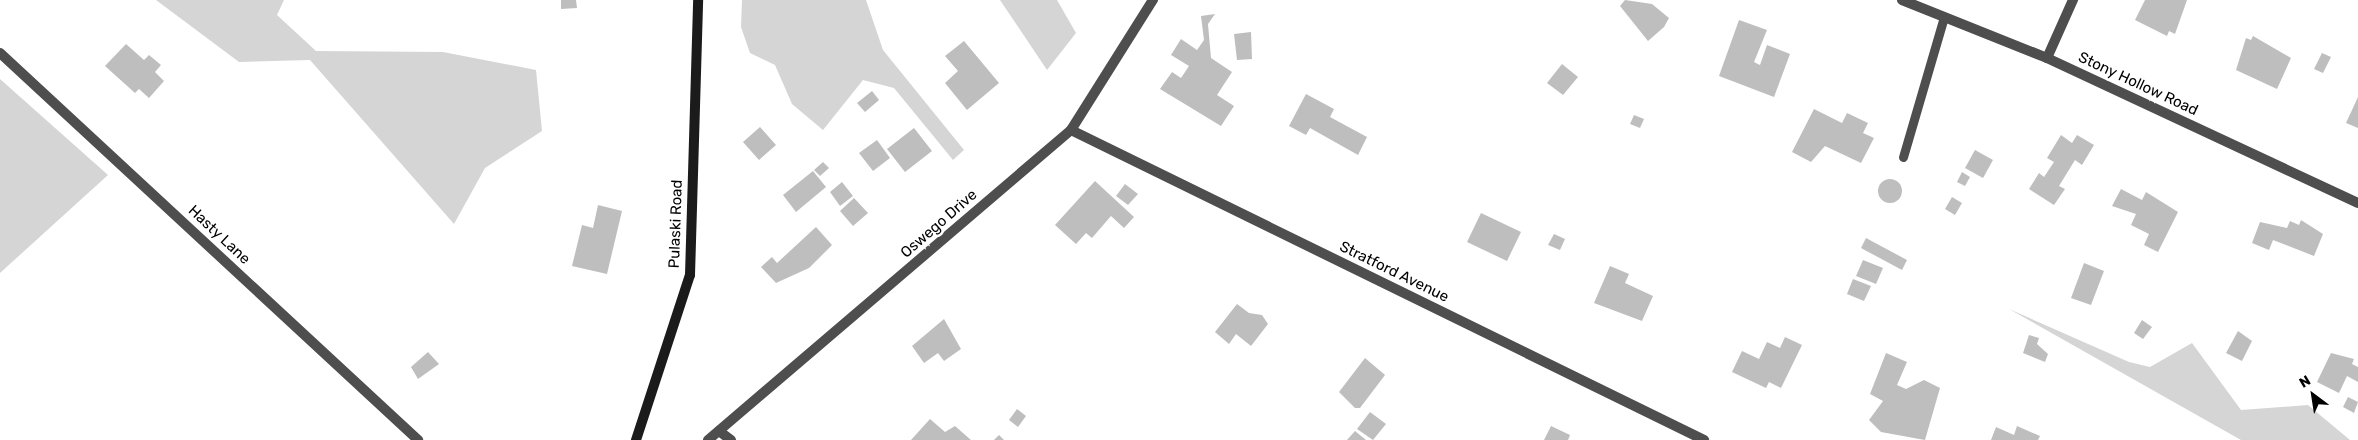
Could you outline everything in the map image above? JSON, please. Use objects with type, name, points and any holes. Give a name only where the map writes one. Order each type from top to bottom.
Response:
[{"type":"main road","name":"Pulaski Road","points":[[636,440],[690,275],[698,0]]},
{"type":"street","name":"Oswego Drive","points":[[708,440],[1071,130],[1153,0]]},
{"type":"street","name":"Stony Hollow Road","points":[[1902,0],[2047,58],[2358,203]]},
{"type":"street","points":[[2047,58],[2074,0]]},
{"type":"street","name":"Hasty Lane","points":[[0,53],[418,440]]},
{"type":"street","name":"Stratford Avenue","points":[[1071,130],[1704,440]]},
{"type":"street","points":[[719,431],[731,440]]},
{"type":"lane","points":[[1903,158],[1944,17]]},
{"type":"shaded area","points":[[156,0],[284,0],[277,15],[316,51],[443,52],[536,70],[542,131],[485,168],[454,224],[310,60],[239,62]]},
{"type":"shaded area","points":[[742,0],[866,0],[883,50],[964,150],[953,160],[894,88],[863,80],[823,130],[792,104],[775,65],[750,53],[741,27]]},
{"type":"shaded area","points":[[1000,0],[1057,0],[1076,33],[1047,70]]},
{"type":"shaded area","points":[[0,79],[108,175],[0,273]]},
{"type":"shaded area","points":[[2009,309],[2129,362],[2150,367],[2192,343],[2241,410],[2308,405],[2350,440],[2241,440]]},
{"type":"building","points":[[561,0],[576,0],[577,8],[561,9]]},
{"type":"building","points":[[1625,0],[1652,4],[1669,18],[1664,27],[1648,41],[1620,6]]},
{"type":"building","points":[[2145,0],[2187,0],[2175,34],[2169,31],[2167,36],[2135,20]]},
{"type":"building","points":[[1215,14],[1208,24],[1211,58],[1232,72],[1217,95],[1234,106],[1221,126],[1160,89],[1172,72],[1181,78],[1189,66],[1171,55],[1181,39],[1197,50],[1204,40],[1201,16]]},
{"type":"building","points":[[1739,20],[1767,30],[1754,62],[1760,65],[1767,45],[1790,54],[1774,97],[1719,76]]},
{"type":"building","points":[[1251,32],[1252,59],[1237,60],[1234,34]]},
{"type":"building","points":[[2253,36],[2291,58],[2277,89],[2236,70],[2246,38],[2251,40]]},
{"type":"building","points":[[964,41],[999,83],[967,110],[945,83],[958,71],[945,56]]},
{"type":"building","points":[[126,44],[144,60],[149,55],[161,65],[155,72],[164,81],[149,98],[139,89],[135,93],[105,66]]},
{"type":"building","points":[[2322,53],[2331,57],[2323,73],[2314,69]]},
{"type":"building","points":[[1562,64],[1578,77],[1563,95],[1547,83]]},
{"type":"building","points":[[872,91],[879,100],[865,112],[857,103]]},
{"type":"building","points":[[1306,94],[1334,109],[1330,117],[1367,137],[1358,155],[1310,128],[1306,135],[1289,126]]},
{"type":"building","points":[[2358,97],[2358,128],[2346,123]]},
{"type":"building","points":[[1814,109],[1842,123],[1847,113],[1868,123],[1863,133],[1874,138],[1861,163],[1825,146],[1811,162],[1792,152]]},
{"type":"building","points":[[1634,115],[1644,119],[1640,128],[1630,124]]},
{"type":"building","points":[[760,127],[776,145],[759,160],[743,142]]},
{"type":"building","points":[[914,128],[932,151],[905,172],[887,149]]},
{"type":"building","points":[[2061,135],[2072,143],[2077,135],[2094,145],[2082,165],[2075,160],[2059,186],[2065,189],[2054,205],[2029,189],[2039,173],[2044,177],[2054,162],[2047,158]]},
{"type":"building","points":[[877,140],[890,158],[873,171],[859,153]]},
{"type":"building","points":[[1975,150],[1993,160],[1983,178],[1965,168]]},
{"type":"building","points":[[823,162],[829,168],[820,176],[814,170]]},
{"type":"building","points":[[813,171],[826,187],[796,212],[783,195]]},
{"type":"building","points":[[1962,172],[1970,177],[1965,186],[1957,182]]},
{"type":"building","points":[[1890,179],[1898,183],[1902,191],[1898,199],[1890,203],[1882,199],[1878,191],[1882,183]]},
{"type":"building","points":[[1095,181],[1134,217],[1124,228],[1111,216],[1092,238],[1086,233],[1076,244],[1055,225]]},
{"type":"building","points":[[842,182],[853,196],[840,206],[830,192]]},
{"type":"building","points":[[1125,184],[1138,194],[1128,205],[1116,196]]},
{"type":"building","points":[[2121,189],[2142,200],[2146,192],[2178,212],[2158,252],[2144,245],[2149,234],[2131,225],[2136,214],[2112,206]]},
{"type":"building","points":[[1952,197],[1962,203],[1955,215],[1945,209]]},
{"type":"building","points":[[854,198],[868,213],[853,226],[840,211]]},
{"type":"building","points":[[598,205],[622,211],[607,274],[572,266],[582,225],[593,228]]},
{"type":"building","points":[[1481,213],[1521,232],[1507,261],[1467,242]]},
{"type":"building","points":[[2301,220],[2323,234],[2314,256],[2273,240],[2269,250],[2252,243],[2260,222],[2287,228],[2290,221],[2299,225]]},
{"type":"building","points":[[816,227],[832,245],[809,268],[776,283],[761,267],[772,257],[777,263]]},
{"type":"building","points":[[1554,234],[1565,239],[1560,250],[1548,245]]},
{"type":"building","points":[[1866,238],[1907,260],[1902,270],[1861,248]]},
{"type":"building","points":[[1863,260],[1883,268],[1876,284],[1856,276]]},
{"type":"building","points":[[2084,263],[2104,271],[2091,305],[2071,298]]},
{"type":"building","points":[[1610,266],[1629,274],[1625,283],[1653,296],[1642,321],[1594,303]]},
{"type":"building","points":[[1853,279],[1871,286],[1864,301],[1847,294]]},
{"type":"building","points":[[1237,304],[1249,313],[1262,315],[1268,324],[1251,346],[1236,334],[1229,344],[1215,332]]},
{"type":"building","points":[[944,319],[961,349],[944,361],[938,353],[924,363],[912,346]]},
{"type":"building","points":[[2142,320],[2152,327],[2143,339],[2134,333]]},
{"type":"building","points":[[2238,331],[2252,341],[2242,361],[2226,353]]},
{"type":"building","points":[[2029,335],[2039,338],[2037,344],[2048,354],[2045,362],[2023,353]]},
{"type":"building","points":[[1785,337],[1802,345],[1781,388],[1769,382],[1766,388],[1732,372],[1742,351],[1759,359],[1767,342],[1780,348]]},
{"type":"building","points":[[428,352],[439,364],[418,379],[411,367]]},
{"type":"building","points":[[1886,353],[1907,362],[1897,385],[1906,389],[1924,380],[1940,388],[1925,440],[1881,432],[1869,420],[1883,401],[1870,394]]},
{"type":"building","points":[[2331,353],[2354,359],[2352,364],[2358,367],[2358,382],[2347,376],[2339,393],[2317,382]]},
{"type":"building","points":[[1365,358],[1385,375],[1360,408],[1355,408],[1339,392]]},
{"type":"building","points":[[2348,397],[2358,402],[2354,413],[2343,407]]},
{"type":"building","points":[[1017,409],[1026,416],[1018,427],[1009,420]]},
{"type":"building","points":[[1370,412],[1386,424],[1373,440],[1357,429]]},
{"type":"building","points":[[930,419],[945,432],[955,426],[971,440],[911,440]]},
{"type":"building","points":[[1551,426],[1570,435],[1568,440],[1544,440]]},
{"type":"building","points":[[2017,426],[2040,436],[2038,440],[1991,440],[1996,427],[2014,435]]},
{"type":"building","points":[[1355,431],[1366,440],[1347,440]]},
{"type":"building","points":[[999,435],[1004,440],[994,440]]}]
